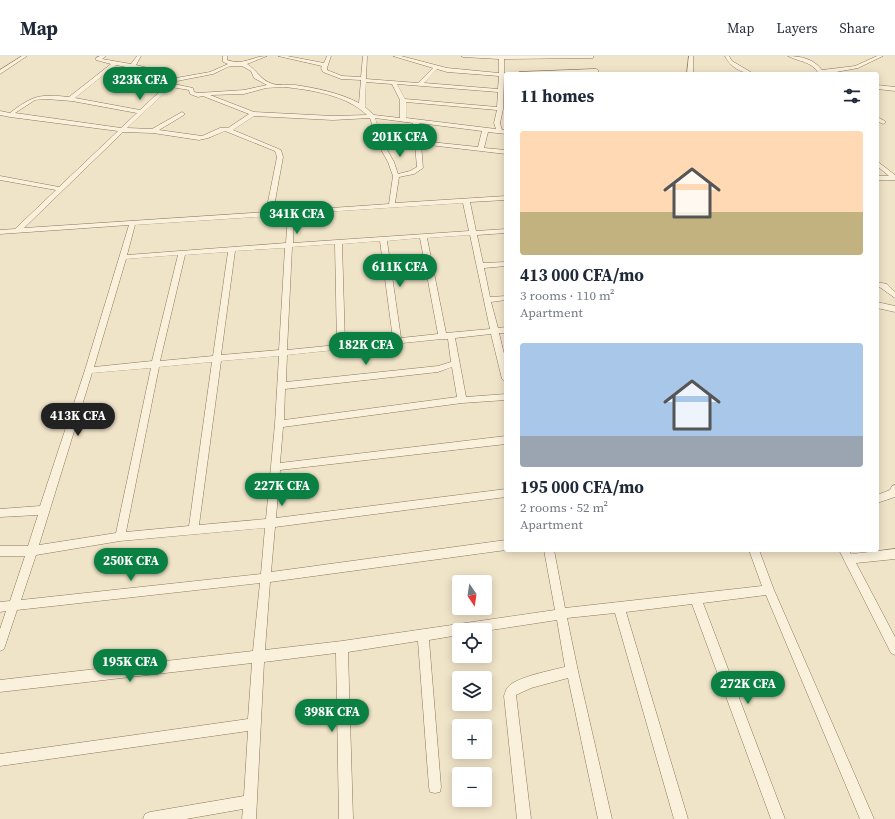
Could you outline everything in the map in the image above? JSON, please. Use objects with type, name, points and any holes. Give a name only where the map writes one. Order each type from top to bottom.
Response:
[{"type":"street","points":[[0,72],[18,58],[24,56]]},
{"type":"street","points":[[104,56],[98,59],[160,72],[172,76],[173,83]]},
{"type":"street","points":[[132,67],[139,56]]},
{"type":"street","points":[[225,56],[225,61],[234,64],[243,64],[265,56]]},
{"type":"street","points":[[280,56],[295,57],[325,65]]},
{"type":"street","points":[[329,56],[324,70],[341,76],[363,80],[501,92]]},
{"type":"street","points":[[362,107],[365,56]]},
{"type":"street","points":[[395,56],[453,71],[504,75]]},
{"type":"street","points":[[463,56],[590,56],[597,72]]},
{"type":"street","points":[[690,72],[691,56]]},
{"type":"street","points":[[727,56],[730,62],[748,72]]},
{"type":"street","points":[[790,56],[810,62],[820,72]]},
{"type":"street","points":[[827,72],[856,67],[881,56]]},
{"type":"street","points":[[499,131],[497,123],[504,75],[502,57]]},
{"type":"street","points":[[69,100],[115,63]]},
{"type":"street","points":[[17,230],[140,112],[173,83],[209,74],[234,64]]},
{"type":"street","points":[[243,64],[253,70],[256,77],[273,86]]},
{"type":"street","points":[[420,84],[436,67]]},
{"type":"street","points":[[394,82],[403,100],[403,120]]},
{"type":"street","points":[[173,83],[191,89],[192,93],[194,94],[244,92],[273,86],[323,92],[362,107],[372,116],[382,146],[392,162],[396,176],[392,206]]},
{"type":"street","points":[[879,87],[895,89]]},
{"type":"street","points":[[202,94],[253,114],[327,118],[372,116],[504,132]]},
{"type":"street","points":[[10,115],[35,99],[48,97],[140,112]]},
{"type":"street","points":[[403,100],[500,109]]},
{"type":"street","points":[[0,113],[122,130],[153,131],[199,138],[205,137],[218,130],[228,130],[247,139],[275,148],[280,153],[269,214]]},
{"type":"street","points":[[153,131],[182,114]]},
{"type":"street","points":[[228,130],[253,114]]},
{"type":"street","points":[[879,120],[883,122]]},
{"type":"street","points":[[396,176],[412,172],[420,168],[416,122]]},
{"type":"street","points":[[481,149],[485,130]]},
{"type":"street","points":[[417,142],[504,152]]},
{"type":"street","points":[[879,165],[895,178]]},
{"type":"street","points":[[0,178],[60,188]]},
{"type":"street","points":[[879,178],[895,178]]},
{"type":"street","points":[[0,232],[504,198]]},
{"type":"street","points":[[466,201],[493,331],[504,372]]},
{"type":"street","points":[[249,819],[253,724],[258,657],[279,424],[291,212]]},
{"type":"street","points":[[0,645],[12,606],[32,551],[89,370],[124,257],[133,222]]},
{"type":"street","points":[[124,257],[338,241],[504,231]]},
{"type":"street","points":[[423,236],[447,336],[456,363],[462,400]]},
{"type":"street","points":[[383,238],[396,341]]},
{"type":"street","points":[[338,241],[341,346]]},
{"type":"street","points":[[194,530],[232,249]]},
{"type":"street","points":[[120,538],[133,468],[169,303],[182,253]]},
{"type":"street","points":[[479,266],[504,264]]},
{"type":"street","points":[[879,285],[884,286],[895,296]]},
{"type":"street","points":[[487,300],[504,298]]},
{"type":"street","points":[[879,305],[895,308]]},
{"type":"street","points":[[89,370],[282,353],[504,330]]},
{"type":"street","points":[[281,386],[438,369],[456,363]]},
{"type":"street","points":[[279,424],[462,400],[504,397]]},
{"type":"street","points":[[276,467],[504,440]]},
{"type":"street","points":[[879,498],[893,493],[895,488]]},
{"type":"street","points":[[0,551],[32,551],[120,538],[270,523],[504,493]]},
{"type":"street","points":[[0,513],[44,510]]},
{"type":"street","points":[[0,607],[265,578],[504,545]]},
{"type":"street","points":[[549,552],[572,671],[605,819]]},
{"type":"street","points":[[755,552],[769,590],[867,819]]},
{"type":"street","points":[[895,554],[846,554],[895,650]]},
{"type":"street","points":[[492,625],[561,614],[769,590]]},
{"type":"street","points":[[696,598],[778,819]]},
{"type":"street","points":[[619,608],[681,819]]},
{"type":"street","points":[[0,686],[342,647],[452,631]]},
{"type":"street","points":[[423,636],[435,787]]},
{"type":"street","points":[[342,647],[346,819]]},
{"type":"street","points":[[524,819],[510,700],[511,693],[515,689],[525,684],[572,671]]},
{"type":"street","points":[[0,760],[253,724]]},
{"type":"street","points":[[153,819],[250,801]]}]
